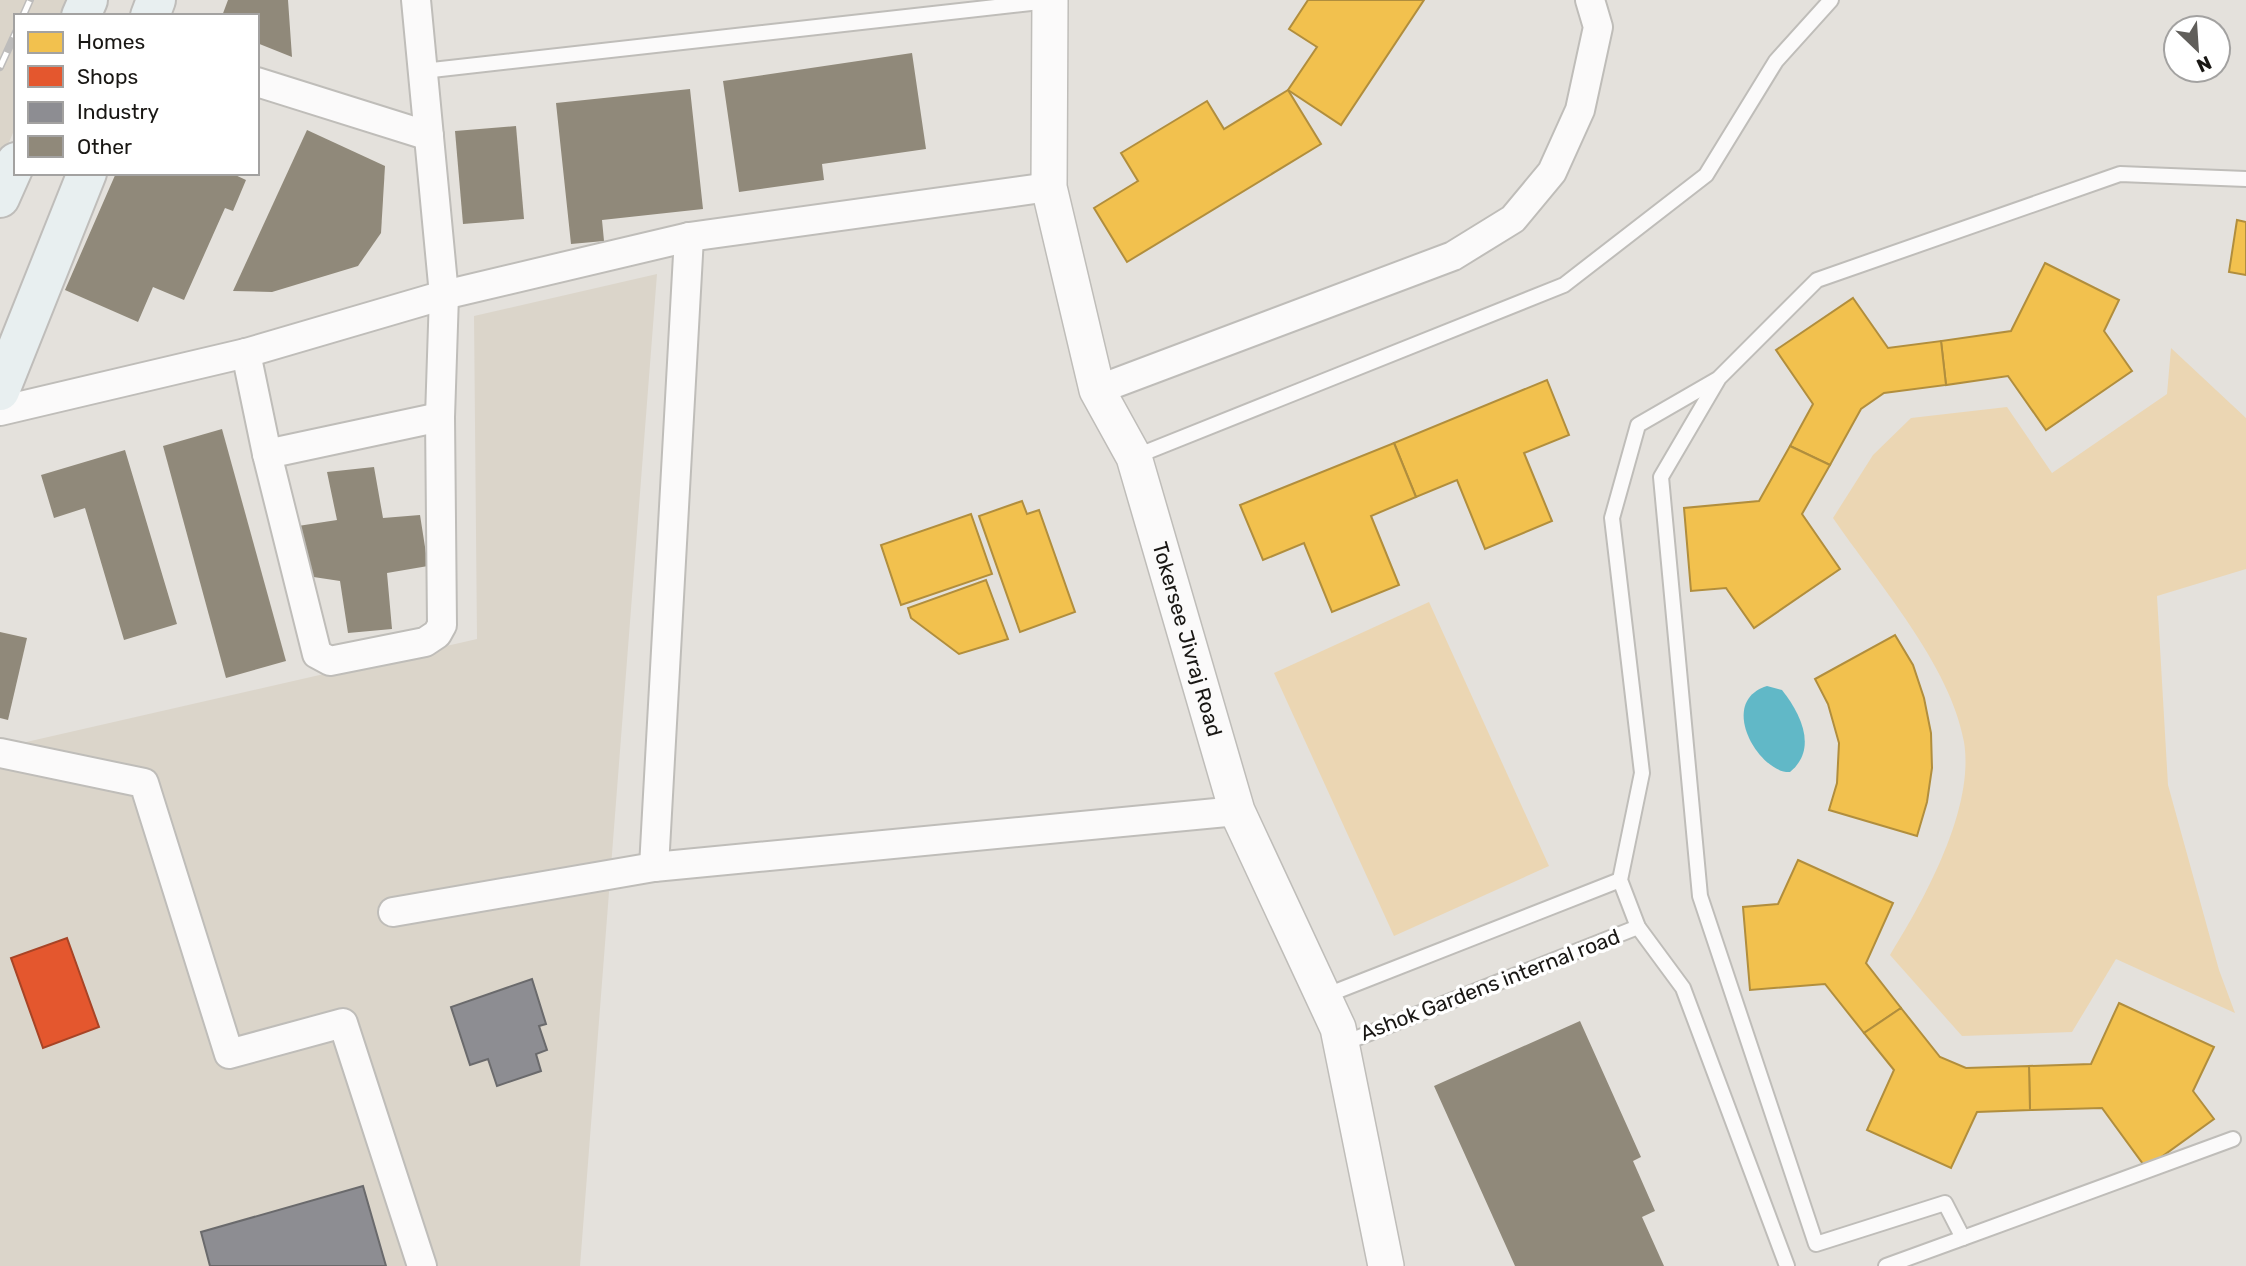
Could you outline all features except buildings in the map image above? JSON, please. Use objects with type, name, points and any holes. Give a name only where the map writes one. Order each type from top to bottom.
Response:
[{"type":"main road","points":[[0,198],[14,166]]},
{"type":"main road","points":[[0,391],[86,175]]},
{"type":"street","points":[[246,353],[267,454],[317,654],[330,661],[425,642],[437,635],[442,625],[440,417],[444,295],[416,0]]},
{"type":"street","name":"Tokersee Jivraj Road","points":[[1050,0],[1049,187],[1097,390],[1134,457],[1237,811],[1338,1028],[1386,1266]]},
{"type":"street","points":[[1097,390],[1452,256],[1513,219],[1552,172],[1580,110],[1598,27],[1590,0]]},
{"type":"street","points":[[259,83],[429,136]]},
{"type":"street","points":[[0,411],[246,353],[444,295],[690,237],[1049,187]]},
{"type":"street","points":[[654,867],[690,237]]},
{"type":"street","points":[[267,454],[440,417]]},
{"type":"street","points":[[0,753],[144,783],[229,1054],[343,1023],[422,1266]]},
{"type":"street","points":[[393,912],[654,867],[1237,811]]},
{"type":"lane","points":[[423,71],[1050,0]]},
{"type":"lane","points":[[1134,457],[1564,285],[1706,175],[1776,61],[1831,0]]},
{"type":"lane","points":[[1963,1238],[1945,1203],[1816,1244],[1700,896],[1661,477],[1719,378],[1817,280],[2120,174],[2246,179]]},
{"type":"lane","points":[[1719,378],[1638,425],[1612,518],[1642,773],[1620,880],[1638,927],[1683,988],[1787,1266]]},
{"type":"lane","points":[[1322,997],[1620,880]]},
{"type":"lane","name":"Ashok Gardens internal road","points":[[1342,1044],[1638,927]]},
{"type":"lane","points":[[1886,1266],[2233,1139]]},
{"type":"shaded area","points":[[0,0],[71,0],[65,14],[14,14],[14,131],[0,163]]},
{"type":"shaded area","points":[[657,274],[580,1266],[0,1266],[0,748],[477,639],[474,316]]},
{"type":"shaded area","points":[[2171,348],[2246,418],[2246,569],[2157,596],[2168,785],[2219,970],[2235,1013],[2116,959],[2072,1032],[1962,1036],[1890,955],[1944,853],[1962,796],[1964,742],[1944,684],[1928,655],[1833,518],[1873,455],[1911,418],[2007,407],[2052,473],[2167,394]]},
{"type":"shaded area","points":[[1429,602],[1549,866],[1394,936],[1274,673]]},
{"type":"water","points":[[1767,686],[1782,690],[1804,731],[1803,753],[1790,772],[1778,770],[1767,762],[1748,736],[1744,721],[1745,706],[1752,694]]},
{"type":"railway","points":[[24,14],[30,0]]},
{"type":"railway","points":[[0,67],[14,36]]}]
